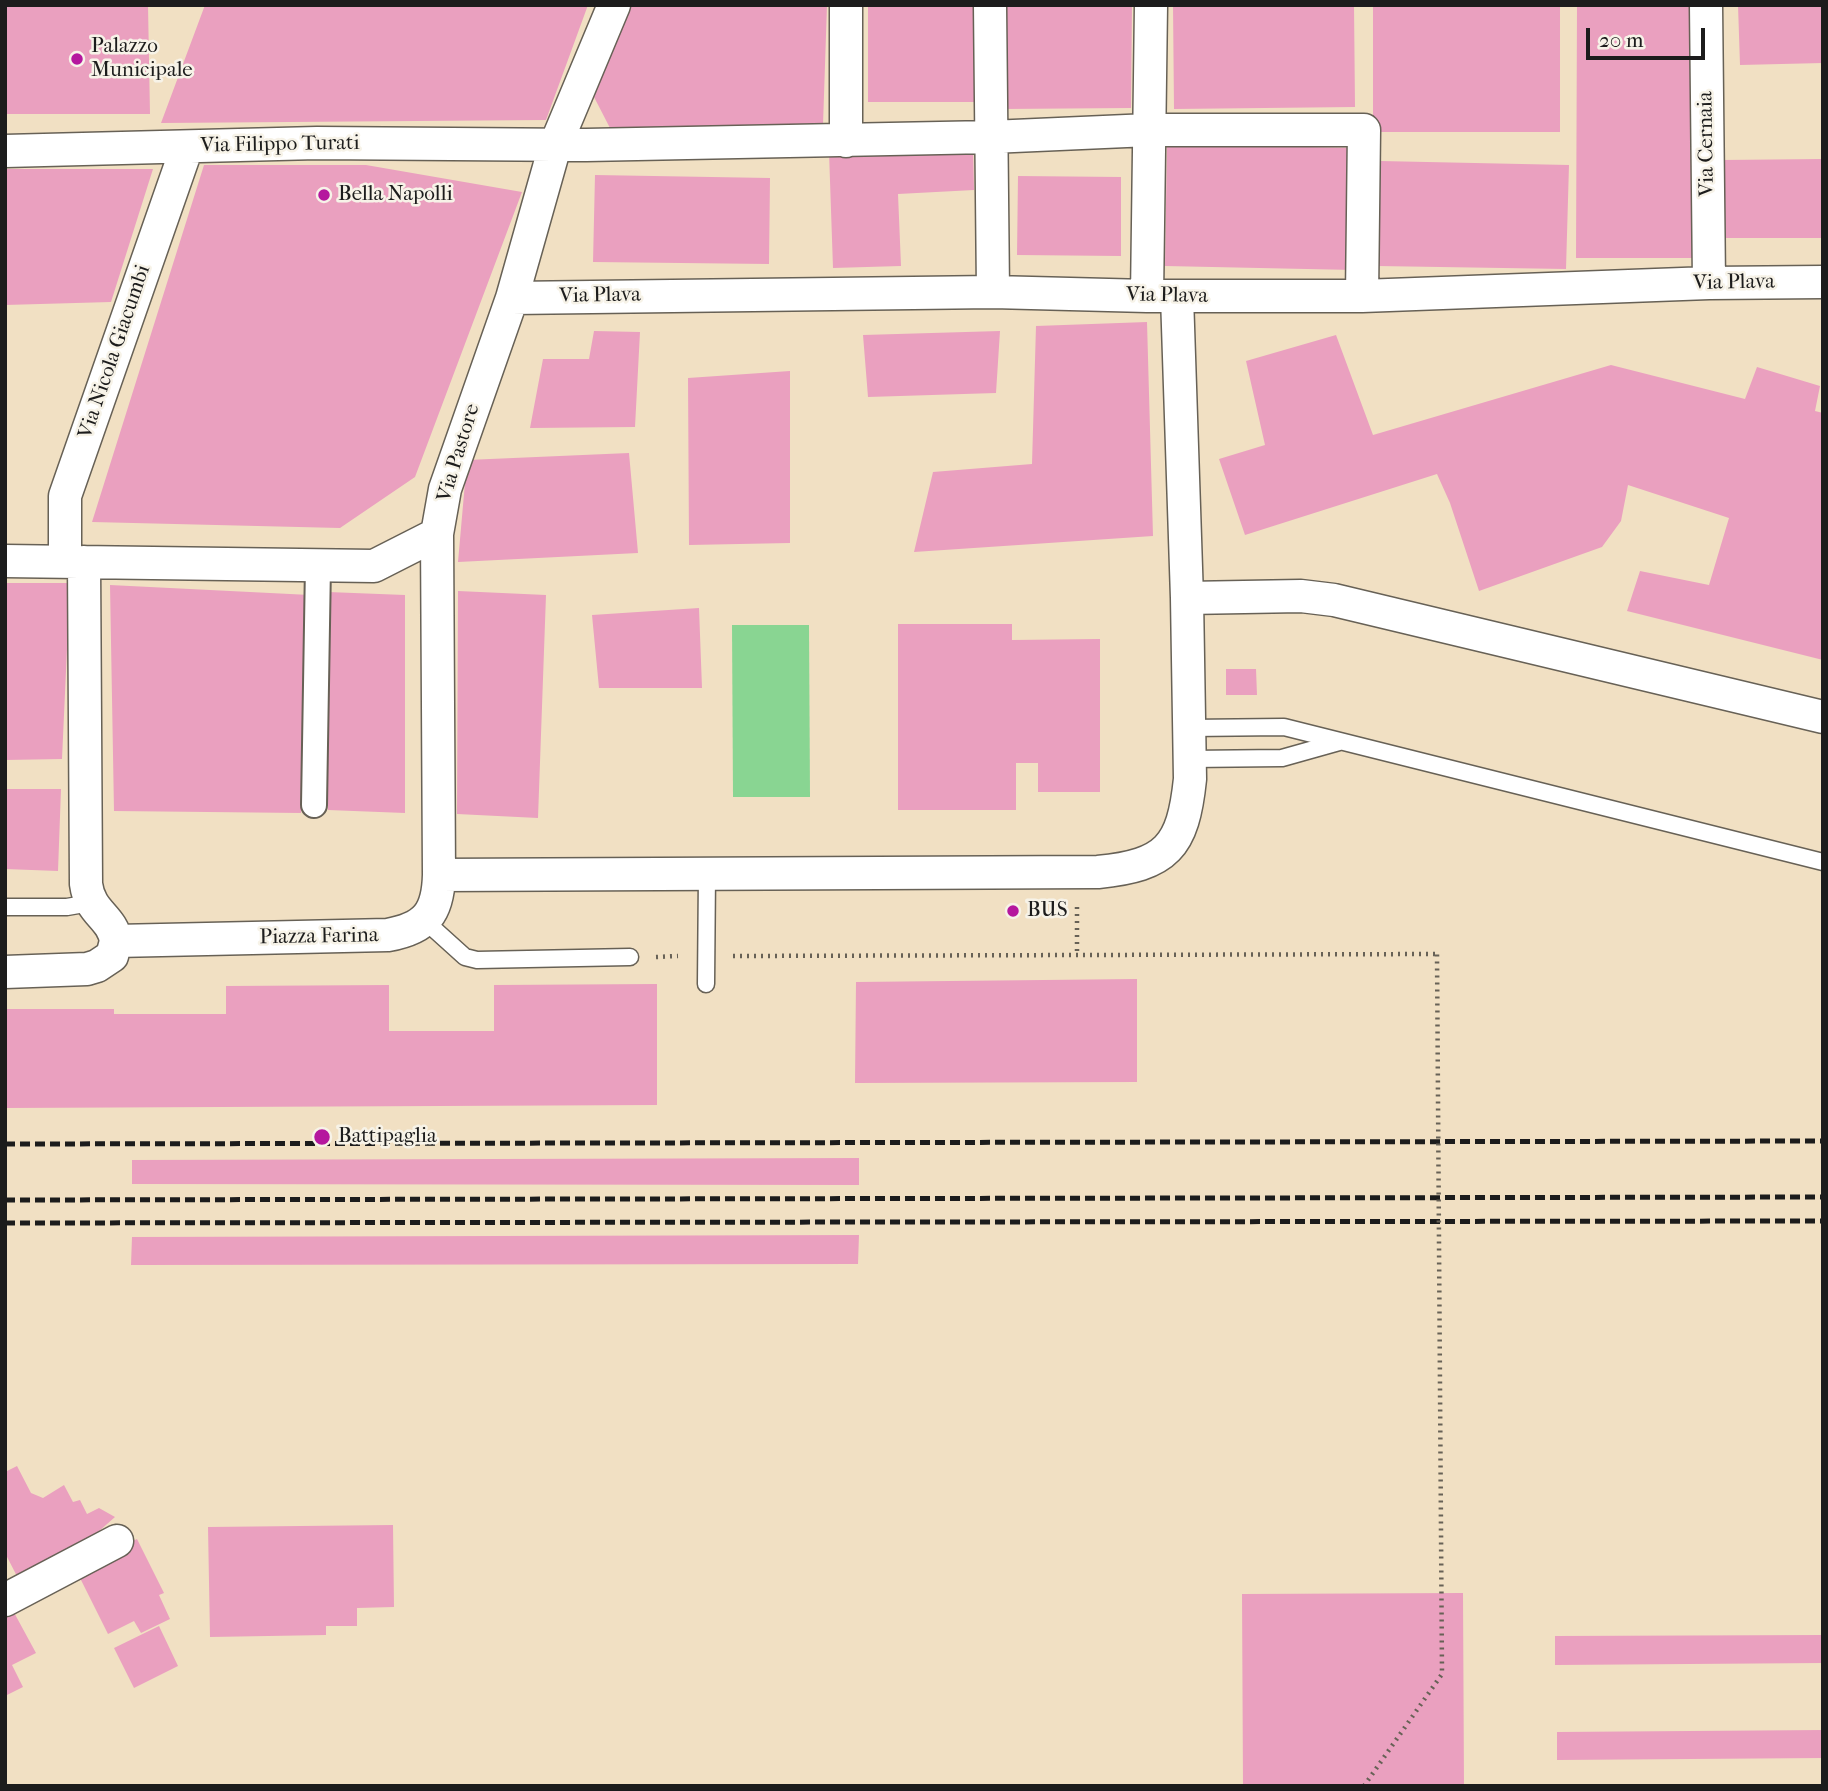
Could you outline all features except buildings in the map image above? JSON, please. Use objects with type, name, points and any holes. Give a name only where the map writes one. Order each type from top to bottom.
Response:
[{"type":"street","name":"Via Pastore","points":[[424,920],[436,904],[439,875],[437,534],[445,489],[512,298],[555,146],[614,5]]},
{"type":"street","points":[[846,5],[846,141]]},
{"type":"street","points":[[990,5],[993,292]]},
{"type":"street","points":[[439,875],[1077,872],[1130,869],[1157,857],[1171,845],[1187,803],[1190,759],[1187,598],[1149,130],[1151,5]]},
{"type":"street","name":"Via Cernaia","points":[[1706,5],[1709,283]]},
{"type":"street","name":"Via Filippo Turati","points":[[5,151],[317,143],[555,146],[846,141],[1149,130],[1364,130],[1362,296]]},
{"type":"street","name":"Via Nicola Giacumbi","points":[[90,903],[86,884],[75,562],[65,496],[187,147]]},
{"type":"street","name":"Via Plava","points":[[512,298],[993,292],[1162,296],[1362,296],[1709,283],[1823,282]]},
{"type":"street","points":[[5,561],[374,566],[437,534]]},
{"type":"street","points":[[314,805],[318,565]]},
{"type":"street","points":[[1187,598],[1301,596],[1335,600],[1823,717]]},
{"type":"street","points":[[5,972],[87,969],[112,956],[116,941],[110,925],[90,903]]},
{"type":"street","name":"Piazza Farina","points":[[116,941],[388,935],[404,932],[424,920]]},
{"type":"street","points":[[5,1600],[117,1541]]},
{"type":"lane","points":[[1189,728],[1284,727],[1823,862]]},
{"type":"lane","points":[[1190,759],[1282,758],[1340,742]]},
{"type":"lane","points":[[706,984],[707,874]]},
{"type":"lane","points":[[5,907],[67,908],[90,903]]},
{"type":"lane","points":[[424,920],[465,957],[477,960],[630,957]]},
{"type":"path","points":[[1077,895],[1077,955]]},
{"type":"path","points":[[722,956],[1437,954],[1442,1674],[1364,1786]]},
{"type":"green space","points":[[732,625],[809,625],[810,797],[733,797]]},
{"type":"railway","points":[[5,1144],[1823,1141]]},
{"type":"railway","points":[[5,1200],[1823,1197]]},
{"type":"railway","points":[[5,1223],[1823,1221]]},
{"type":"place","name":"Palazzo Municipale","points":[[77,59]]},
{"type":"place","name":"Bella Napolli","points":[[324,195]]},
{"type":"place","name":"BUS","points":[[1013,911]]},
{"type":"place","name":"Battipaglia","points":[[322,1137]]}]
